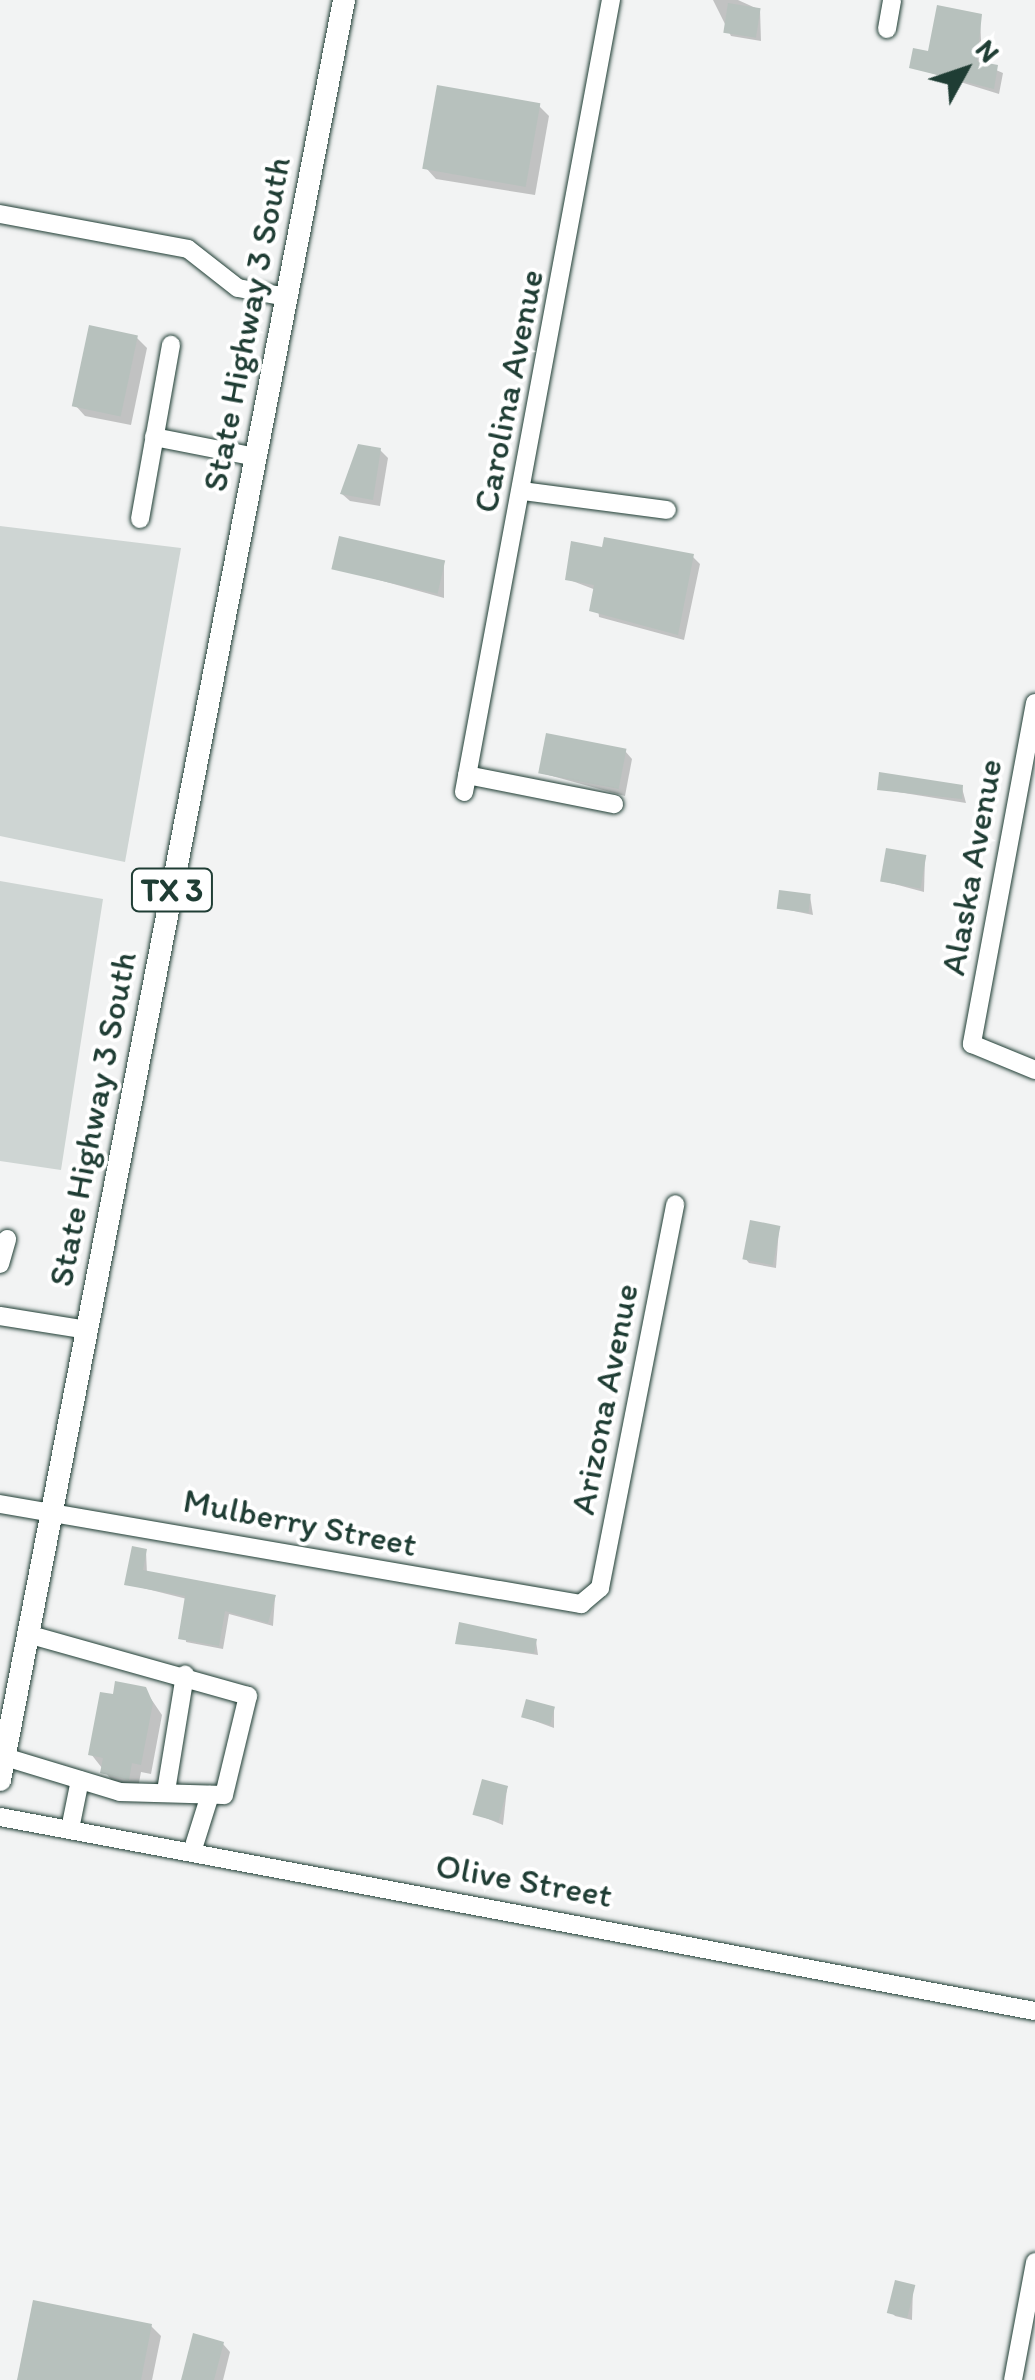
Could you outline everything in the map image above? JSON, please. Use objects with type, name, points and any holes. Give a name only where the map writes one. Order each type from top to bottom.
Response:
[{"type":"main road","name":"State Highway 3 South","points":[[2,1769],[344,0]]},
{"type":"street","name":"Carolina Avenue","points":[[611,0],[523,490],[465,784],[614,804]]},
{"type":"street","points":[[887,29],[892,0]]},
{"type":"street","points":[[0,214],[188,248],[238,288],[287,297]]},
{"type":"street","points":[[140,519],[171,344]]},
{"type":"street","points":[[154,437],[256,458]]},
{"type":"street","points":[[523,490],[666,510]]},
{"type":"street","name":"Alaska Avenue","points":[[1035,703],[972,1044],[1035,1070]]},
{"type":"street","name":"Arizona Avenue","points":[[586,1600],[600,1588],[676,1204]]},
{"type":"street","points":[[0,1264],[7,1239]]},
{"type":"street","points":[[0,1316],[87,1330]]},
{"type":"street","name":"Mulberry Street","points":[[0,1504],[257,1543],[532,1601],[586,1600]]},
{"type":"street","points":[[2,1769],[210,1795],[230,1787],[248,1696],[185,1675],[28,1634]]},
{"type":"street","points":[[166,1791],[185,1675]]},
{"type":"street","points":[[70,1830],[80,1780]]},
{"type":"street","points":[[192,1852],[210,1795]]},
{"type":"street","name":"Olive Street","points":[[0,1816],[1035,2011]]},
{"type":"street","points":[[1013,2380],[1035,2262]]},
{"type":"shaded area","points":[[0,526],[181,548],[125,862],[0,836]]},
{"type":"shaded area","points":[[0,881],[103,899],[61,1170],[0,1161]]},
{"type":"building","points":[[728,3],[761,8],[756,38],[723,33]]},
{"type":"building","points":[[937,5],[982,14],[977,61],[998,65],[994,89],[909,68],[913,48],[928,51]]},
{"type":"building","points":[[437,85],[540,103],[526,187],[422,169]]},
{"type":"building","points":[[89,325],[138,335],[121,417],[72,406]]},
{"type":"building","points":[[358,444],[381,448],[373,500],[340,494]]},
{"type":"building","points":[[339,536],[445,561],[438,594],[331,569]]},
{"type":"building","points":[[604,537],[694,554],[678,635],[589,611],[594,585],[565,580],[571,541],[602,547]]},
{"type":"building","points":[[546,733],[626,749],[619,789],[538,773]]},
{"type":"building","points":[[879,772],[963,785],[962,799],[877,790]]},
{"type":"building","points":[[886,848],[926,855],[920,889],[880,881]]},
{"type":"building","points":[[779,890],[811,894],[808,913],[777,909]]},
{"type":"building","points":[[750,1220],[780,1226],[773,1265],[742,1259]]},
{"type":"building","points":[[132,1546],[147,1549],[143,1570],[276,1595],[268,1623],[225,1611],[219,1646],[178,1639],[185,1596],[124,1585]]},
{"type":"building","points":[[459,1622],[537,1639],[534,1653],[455,1644]]},
{"type":"building","points":[[115,1681],[146,1687],[153,1703],[141,1765],[132,1763],[129,1780],[100,1773],[103,1758],[88,1755],[100,1692],[113,1694]]},
{"type":"building","points":[[526,1699],[555,1707],[550,1725],[521,1717]]},
{"type":"building","points":[[482,1779],[508,1786],[499,1822],[472,1815]]},
{"type":"building","points":[[895,2280],[915,2285],[907,2318],[887,2313]]},
{"type":"building","points":[[33,2300],[152,2324],[141,2380],[17,2380]]},
{"type":"building","points":[[193,2333],[224,2342],[214,2380],[181,2380]]}]
